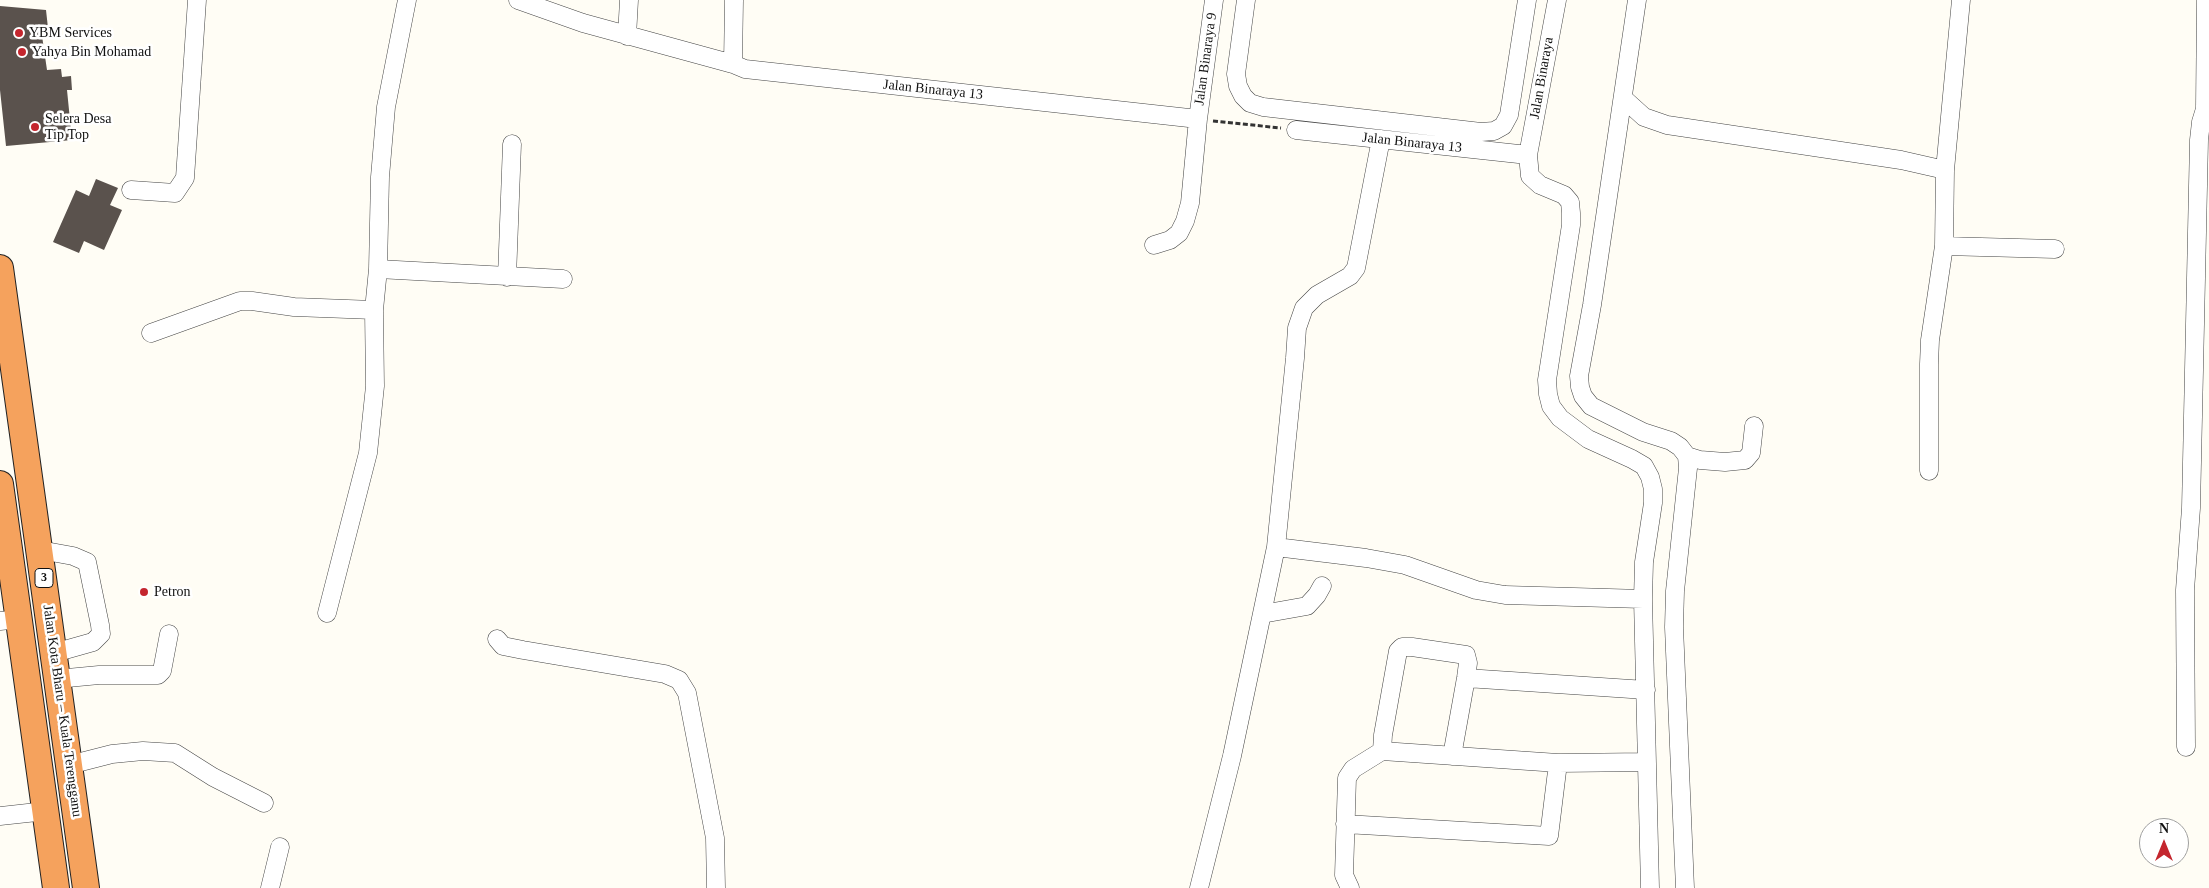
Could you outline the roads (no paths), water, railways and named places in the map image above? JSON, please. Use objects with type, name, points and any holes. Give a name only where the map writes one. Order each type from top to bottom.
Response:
[{"type":"highway","name":"Jalan Kota Bharu – Kuala Terengganu","points":[[0,268],[86,888]]},
{"type":"highway","points":[[0,484],[9,620],[46,811],[56,888]]},
{"type":"street","points":[[131,190],[175,193],[185,178],[197,0]]},
{"type":"street","points":[[327,613],[368,453],[375,386],[374,310],[378,269],[380,177],[386,107],[407,0]]},
{"type":"street","name":"Jalan Binaraya 13","points":[[518,0],[627,36],[733,64],[745,69],[1198,119]]},
{"type":"street","points":[[627,36],[629,0]]},
{"type":"street","points":[[733,64],[734,0]]},
{"type":"street","name":"Jalan Binaraya 9","points":[[1154,246],[1174,236],[1186,221],[1190,203],[1198,119],[1214,0]]},
{"type":"street","points":[[1246,0],[1236,74],[1240,91],[1250,103],[1263,107],[1480,132],[1494,131],[1503,126],[1509,115],[1527,0]]},
{"type":"street","name":"Jalan Binaraya","points":[[1528,155],[1557,0]]},
{"type":"street","points":[[1637,0],[1579,376],[1583,396],[1591,406],[1642,432],[1671,441],[1680,447],[1686,456],[1688,468],[1675,591],[1674,627],[1685,888]]},
{"type":"street","points":[[1929,471],[1930,340],[1944,246],[1945,170],[1960,0]]},
{"type":"street","points":[[2186,747],[2185,590],[2191,508],[2199,140],[2201,122],[2206,109],[2206,0]]},
{"type":"street","points":[[1623,98],[1644,117],[1667,125],[1901,160],[1945,170]]},
{"type":"street","name":"Jalan Binaraya 13","points":[[1296,130],[1528,155]]},
{"type":"street","points":[[1199,888],[1232,756],[1276,547],[1296,358],[1296,328],[1304,308],[1317,295],[1350,276],[1356,268],[1381,139]]},
{"type":"street","points":[[507,277],[512,144]]},
{"type":"street","points":[[1528,155],[1530,176],[1540,185],[1564,195],[1570,202],[1571,225],[1547,380],[1548,394],[1552,406],[1560,418],[1588,439],[1638,462],[1644,466],[1650,477],[1653,503],[1644,562],[1643,599],[1650,888]]},
{"type":"street","points":[[1944,246],[2055,249]]},
{"type":"street","points":[[378,269],[563,279]]},
{"type":"street","points":[[151,333],[240,302],[252,301],[294,307],[374,310]]},
{"type":"street","points":[[1686,456],[1700,460],[1725,462],[1745,460],[1751,453],[1754,426]]},
{"type":"street","points":[[1276,547],[1366,558],[1405,566],[1476,590],[1505,595],[1643,599]]},
{"type":"street","points":[[40,550],[73,556],[86,562],[100,625],[101,634],[93,642],[54,653]]},
{"type":"street","points":[[1262,614],[1307,606],[1318,595],[1322,586]]},
{"type":"street","points":[[57,679],[99,675],[158,675],[162,671],[169,634]]},
{"type":"street","points":[[497,639],[503,646],[665,674],[679,680],[687,693],[715,838],[716,888]]},
{"type":"street","points":[[1382,752],[1383,735],[1398,651],[1402,646],[1466,655],[1468,663],[1466,678],[1452,756]]},
{"type":"street","points":[[1466,678],[1646,690]]},
{"type":"street","points":[[69,765],[112,754],[143,752],[175,753],[213,777],[264,803]]},
{"type":"street","points":[[1350,888],[1344,875],[1347,778],[1353,768],[1382,752],[1558,763],[1648,762]]},
{"type":"street","points":[[1345,824],[1549,836],[1558,763]]},
{"type":"street","points":[[0,816],[46,811]]},
{"type":"street","points":[[270,888],[280,847]]},
{"type":"place","name":"YBM Services","points":[[19,33]]},
{"type":"place","name":"Yahya Bin Mohamad","points":[[22,52]]},
{"type":"place","name":"Selera Desa Tip Top","points":[[35,127]]},
{"type":"place","name":"Petron","points":[[144,592]]}]
